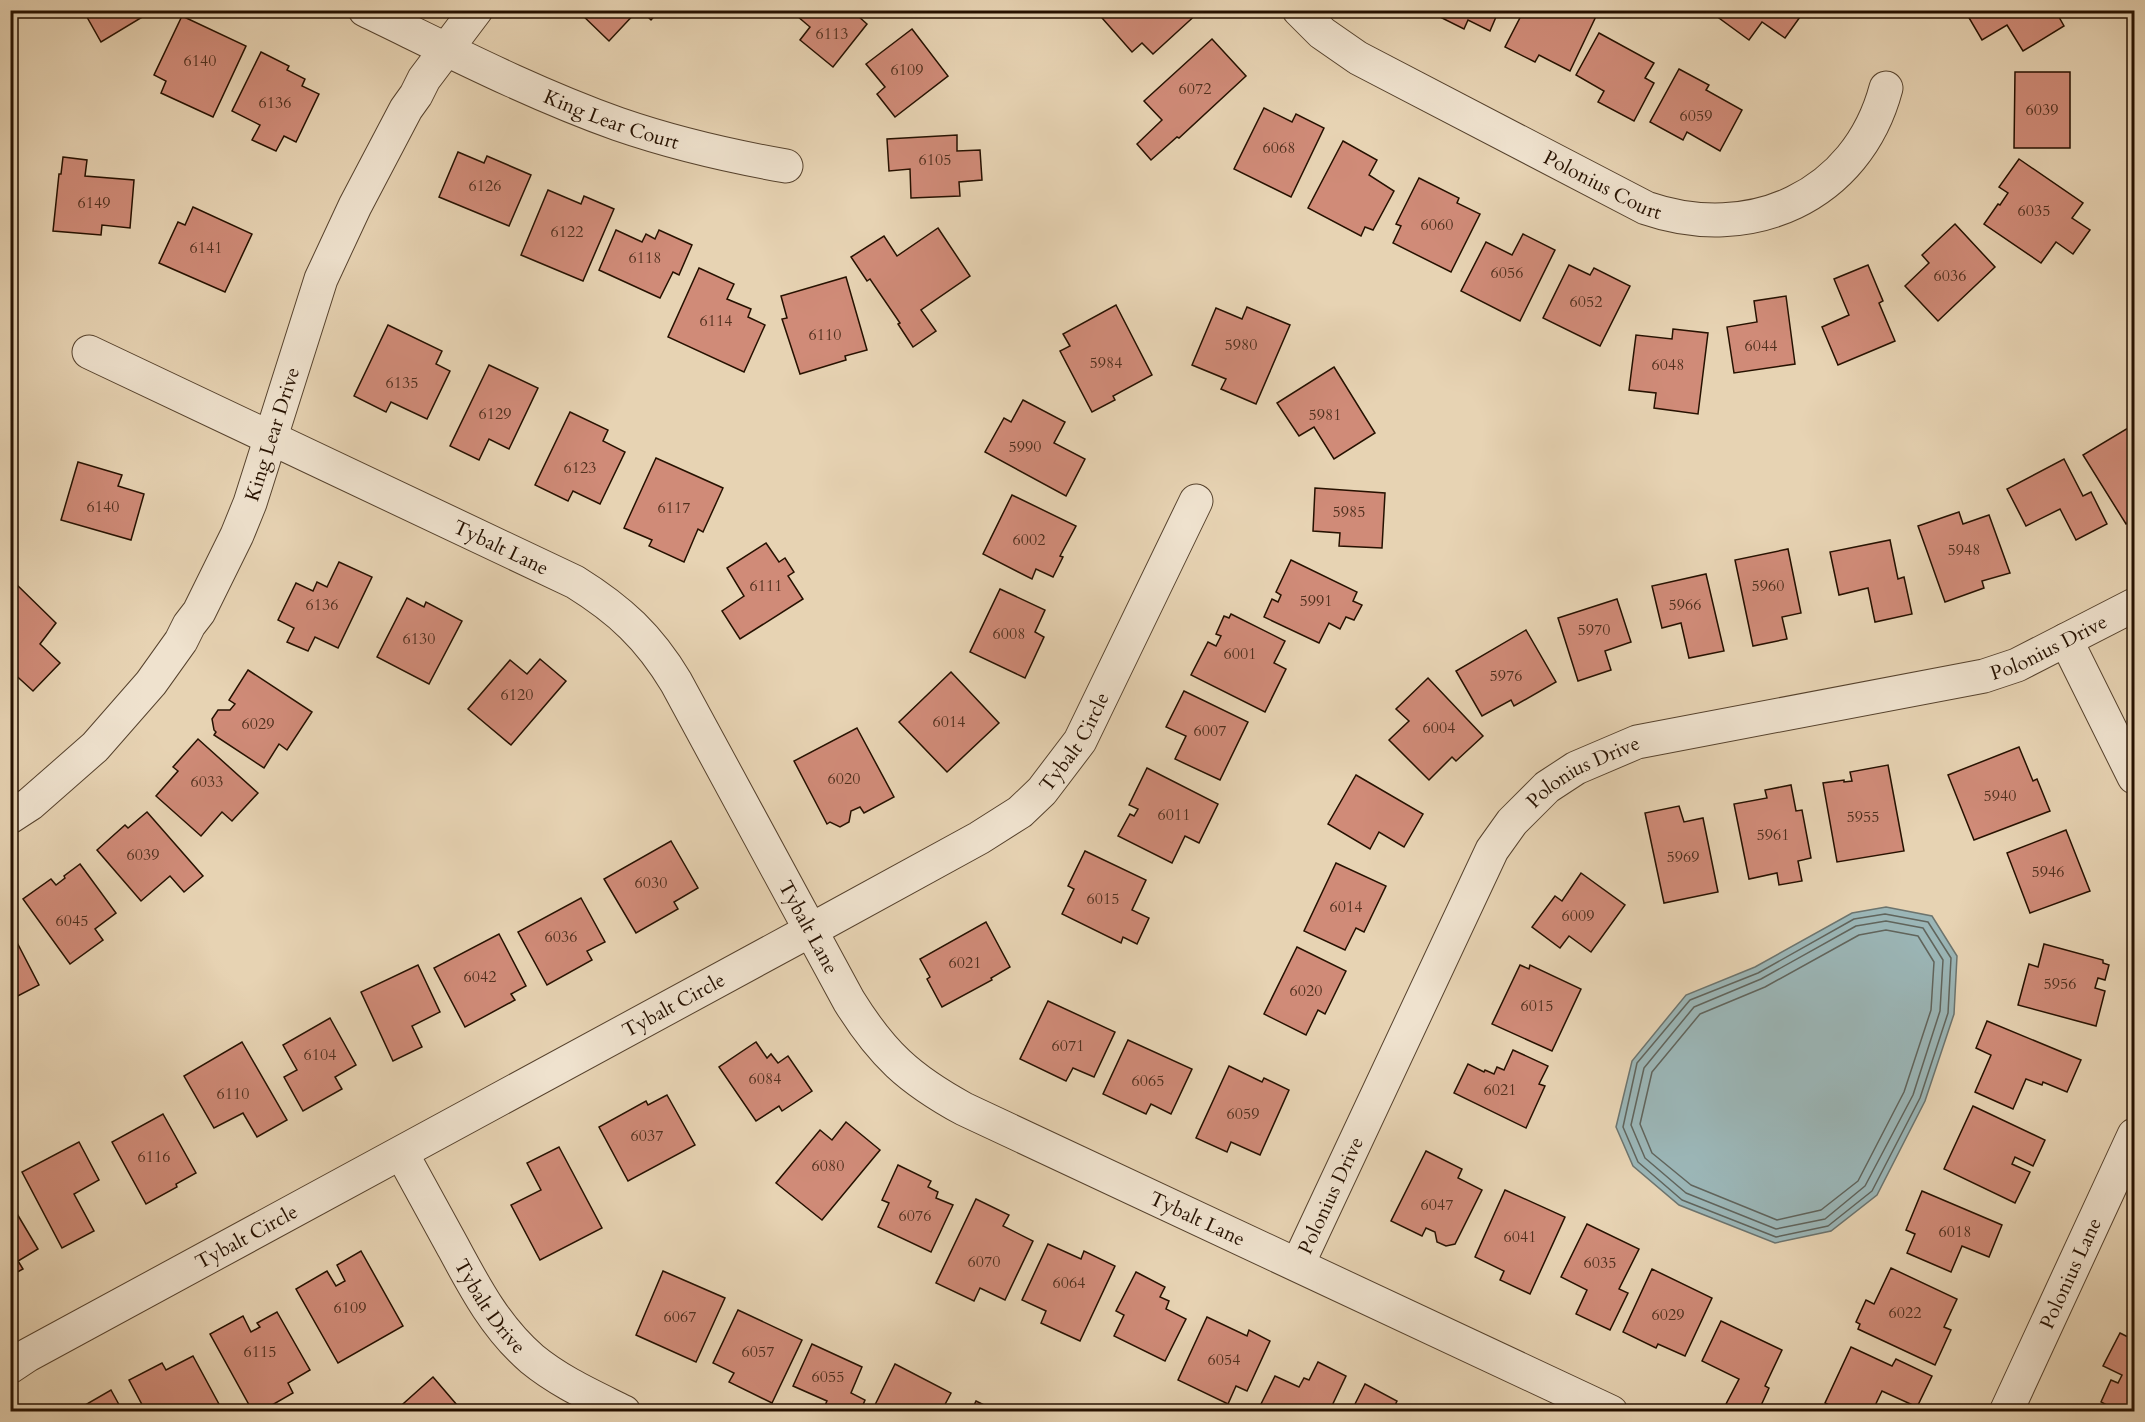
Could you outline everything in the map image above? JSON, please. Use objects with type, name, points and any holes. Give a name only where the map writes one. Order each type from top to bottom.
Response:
[{"type":"street","name":"King Lear Court","points":[[364,10],[538,92],[620,124],[703,148],[786,166]]},
{"type":"street","name":"King Lear Drive","points":[[10,817],[30,804],[95,747],[151,683],[199,612],[250,503],[313,303],[337,242],[406,109],[445,49],[476,10]]},
{"type":"street","name":"Polonius Court","points":[[1299,10],[1322,33],[1358,58],[1646,208],[1678,218],[1710,221],[1750,218],[1774,211],[1818,190],[1861,145],[1882,103],[1886,88]]},
{"type":"street","name":"Tybalt Lane","points":[[89,352],[575,582],[628,620],[650,643],[668,668],[866,1029],[885,1052],[921,1084],[964,1109],[1611,1412]]},
{"type":"street","name":"Tybalt Circle","points":[[10,1367],[28,1355],[402,1154],[993,830],[1020,812],[1042,791],[1083,734],[1196,501]]},
{"type":"street","name":"Polonius Drive","points":[[1298,1264],[1492,850],[1512,822],[1547,787],[1576,768],[1637,742],[1984,676],[2017,665],[2134,605]]},
{"type":"street","points":[[2066,640],[2134,777]]},
{"type":"street","name":"Polonius Lane","points":[[2006,1412],[2134,1135]]},
{"type":"street","name":"Tybalt Drive","points":[[402,1154],[482,1301],[508,1335],[532,1359],[559,1379],[624,1412]]},
{"type":"water","points":[[1886,907],[1932,916],[1957,956],[1954,1014],[1925,1101],[1877,1195],[1831,1231],[1775,1243],[1679,1205],[1633,1166],[1616,1127],[1632,1061],[1686,995],[1755,967],[1852,913]]},
{"type":"building","points":[[83,10],[154,10],[101,42]]},
{"type":"building","points":[[577,10],[638,10],[609,41]]},
{"type":"building","points":[[641,10],[660,10],[651,20]]},
{"type":"building","points":[[790,10],[863,10],[858,16],[867,24],[833,67],[800,40],[810,27]]},
{"type":"building","points":[[1095,10],[1200,11],[1153,54],[1142,43],[1132,52]]},
{"type":"building","points":[[1426,10],[1499,10],[1490,31],[1468,20],[1464,29]]},
{"type":"building","points":[[1524,10],[1599,10],[1570,71],[1539,55],[1535,62],[1505,47]]},
{"type":"building","points":[[1708,10],[1805,10],[1785,38],[1762,22],[1749,40]]},
{"type":"building","points":[[2055,10],[2064,26],[2023,51],[2007,25],[1982,40],[1965,11]]},
{"type":"building","points":[[182,16],[246,46],[213,117],[161,93],[166,81],[154,75]]},
{"type":"building","points":[[912,29],[948,76],[895,117],[877,94],[885,87],[866,64]]},
{"type":"building","points":[[1599,33],[1654,63],[1645,78],[1654,83],[1634,121],[1598,102],[1604,91],[1576,75]]},
{"type":"building","points":[[1212,39],[1246,76],[1179,138],[1177,137],[1151,160],[1137,144],[1162,120],[1144,101]]},
{"type":"building","points":[[261,52],[289,66],[287,70],[305,79],[302,86],[319,94],[296,142],[284,136],[276,151],[252,140],[260,125],[232,111]]},
{"type":"building","points":[[1679,69],[1709,85],[1706,90],[1742,110],[1720,151],[1687,132],[1683,140],[1650,122]]},
{"type":"building","points":[[2015,72],[2070,72],[2070,148],[2014,148]]},
{"type":"building","points":[[1264,108],[1292,122],[1296,114],[1324,128],[1291,197],[1234,169]]},
{"type":"building","points":[[957,135],[957,151],[980,150],[982,180],[959,182],[960,196],[911,198],[910,169],[889,171],[887,139]]},
{"type":"building","points":[[1343,141],[1377,160],[1369,175],[1394,191],[1373,230],[1365,227],[1361,236],[1308,208]]},
{"type":"building","points":[[458,152],[484,163],[487,156],[531,175],[509,226],[439,197]]},
{"type":"building","points":[[63,157],[87,160],[85,176],[134,180],[130,228],[102,225],[101,235],[53,231]]},
{"type":"building","points":[[2019,159],[2083,203],[2072,218],[2090,230],[2073,254],[2056,242],[2041,263],[1984,224],[2008,193],[1999,187]]},
{"type":"building","points":[[1419,178],[1459,198],[1457,203],[1480,214],[1451,272],[1393,243],[1401,226],[1396,224]]},
{"type":"building","points":[[548,190],[581,204],[584,196],[614,209],[583,281],[521,255]]},
{"type":"building","points":[[193,207],[252,234],[225,292],[159,263],[178,222],[185,225]]},
{"type":"building","points":[[1955,224],[1995,267],[1938,321],[1905,286],[1929,263],[1922,255]]},
{"type":"building","points":[[938,228],[970,276],[921,310],[936,331],[913,347],[898,324],[900,323],[870,279],[867,281],[851,257],[884,236],[897,256]]},
{"type":"building","points":[[616,230],[642,242],[646,234],[655,239],[659,230],[692,245],[679,275],[673,272],[660,298],[599,270]]},
{"type":"building","points":[[1523,234],[1555,250],[1520,321],[1461,291],[1486,242],[1512,255]]},
{"type":"building","points":[[1569,265],[1590,275],[1594,268],[1630,286],[1600,346],[1543,318]]},
{"type":"building","points":[[1868,265],[1883,301],[1879,303],[1895,341],[1838,365],[1822,327],[1849,315],[1834,279]]},
{"type":"building","points":[[699,268],[734,284],[727,299],[751,309],[748,317],[765,325],[744,372],[668,337]]},
{"type":"building","points":[[846,277],[867,350],[845,356],[846,360],[800,374],[782,319],[787,318],[781,296]]},
{"type":"building","points":[[1786,296],[1795,364],[1734,373],[1727,327],[1757,322],[1754,301]]},
{"type":"building","points":[[1116,305],[1152,375],[1113,396],[1115,400],[1092,412],[1060,351],[1070,346],[1063,334]]},
{"type":"building","points":[[1247,307],[1290,325],[1256,404],[1221,389],[1226,379],[1192,365],[1216,308],[1242,319]]},
{"type":"building","points":[[388,325],[442,351],[436,364],[450,371],[427,419],[391,402],[386,412],[354,396]]},
{"type":"building","points":[[1673,329],[1708,333],[1698,414],[1654,408],[1656,393],[1629,390],[1636,335],[1672,339]]},
{"type":"building","points":[[489,365],[538,388],[509,449],[489,439],[479,460],[450,446]]},
{"type":"building","points":[[1334,367],[1375,433],[1334,459],[1314,427],[1299,436],[1277,403]]},
{"type":"building","points":[[1023,400],[1065,422],[1054,443],[1085,459],[1066,496],[985,452],[1004,418],[1011,422]]},
{"type":"building","points":[[570,412],[608,430],[603,441],[625,452],[600,504],[573,491],[568,501],[535,485]]},
{"type":"building","points":[[2133,425],[2134,519],[2126,524],[2083,455]]},
{"type":"building","points":[[656,458],[723,488],[703,532],[698,529],[684,562],[649,546],[652,540],[624,528]]},
{"type":"building","points":[[2064,459],[2083,496],[2091,492],[2107,524],[2076,540],[2060,509],[2026,526],[2007,489]]},
{"type":"building","points":[[78,462],[122,475],[118,486],[144,494],[131,540],[61,520]]},
{"type":"building","points":[[1315,488],[1385,493],[1382,548],[1339,546],[1340,533],[1313,531]]},
{"type":"building","points":[[1012,495],[1076,526],[1060,556],[1063,557],[1053,577],[1036,569],[1032,579],[983,554]]},
{"type":"building","points":[[1959,512],[1963,524],[1989,515],[2010,573],[1982,581],[1984,588],[1945,602],[1918,526]]},
{"type":"building","points":[[1890,540],[1898,579],[1904,577],[1912,614],[1875,622],[1868,588],[1839,595],[1830,552]]},
{"type":"building","points":[[766,543],[779,562],[785,558],[794,572],[788,576],[803,599],[740,639],[722,611],[744,596],[727,568]]},
{"type":"building","points":[[1788,549],[1801,613],[1782,617],[1787,639],[1753,646],[1735,560]]},
{"type":"building","points":[[1291,560],[1357,592],[1353,601],[1362,605],[1354,620],[1346,617],[1340,629],[1329,623],[1319,643],[1264,617],[1272,599],[1278,602],[1281,595],[1276,592]]},
{"type":"building","points":[[339,562],[372,577],[338,648],[315,637],[308,651],[287,642],[294,628],[278,620],[296,583],[313,591],[317,582],[327,587]]},
{"type":"building","points":[[1706,574],[1724,651],[1689,658],[1681,623],[1662,628],[1652,586]]},
{"type":"building","points":[[14,582],[56,623],[40,644],[60,663],[33,691],[10,670],[10,586]]},
{"type":"building","points":[[1000,589],[1045,610],[1035,632],[1044,637],[1025,678],[970,652]]},
{"type":"building","points":[[407,598],[424,607],[426,602],[462,621],[429,684],[377,657]]},
{"type":"building","points":[[1617,599],[1631,642],[1605,651],[1611,670],[1578,681],[1558,618]]},
{"type":"building","points":[[1231,614],[1285,641],[1274,663],[1286,669],[1265,712],[1191,675],[1208,642],[1216,646],[1221,636],[1216,634],[1224,616],[1229,618]]},
{"type":"building","points":[[1526,630],[1556,682],[1514,706],[1511,700],[1482,716],[1456,671]]},
{"type":"building","points":[[540,659],[566,681],[511,745],[468,709],[510,660],[527,674]]},
{"type":"building","points":[[248,670],[312,712],[287,750],[279,744],[264,768],[214,735],[216,732],[212,719],[218,710],[230,710],[235,704],[229,700]]},
{"type":"building","points":[[951,672],[999,723],[947,772],[899,722]]},
{"type":"building","points":[[1428,678],[1483,736],[1456,761],[1452,757],[1429,780],[1389,740],[1409,721],[1396,709]]},
{"type":"building","points":[[1184,691],[1248,722],[1220,780],[1175,759],[1186,736],[1166,727]]},
{"type":"building","points":[[857,728],[894,797],[864,813],[860,807],[851,811],[849,822],[840,827],[830,822],[827,824],[794,761]]},
{"type":"building","points":[[198,739],[258,793],[232,821],[222,812],[201,836],[156,796],[178,771],[173,767]]},
{"type":"building","points":[[2019,747],[2033,781],[2037,779],[2050,811],[1974,840],[1948,775]]},
{"type":"building","points":[[1888,765],[1904,851],[1837,862],[1823,783],[1852,781],[1850,772]]},
{"type":"building","points":[[1147,768],[1218,804],[1199,843],[1185,836],[1172,863],[1118,836],[1130,814],[1134,816],[1138,809],[1129,805]]},
{"type":"building","points":[[1356,775],[1423,814],[1404,847],[1379,832],[1370,849],[1328,824]]},
{"type":"building","points":[[1791,785],[1796,811],[1802,810],[1811,858],[1798,861],[1802,881],[1779,885],[1777,873],[1749,879],[1734,804],[1767,798],[1765,790]]},
{"type":"building","points":[[1679,806],[1684,822],[1703,818],[1718,892],[1664,903],[1645,813]]},
{"type":"building","points":[[147,812],[203,876],[184,892],[170,876],[141,901],[97,850],[125,825],[128,828]]},
{"type":"building","points":[[2066,830],[2090,891],[2030,913],[2007,853]]},
{"type":"building","points":[[671,841],[698,888],[674,902],[678,909],[636,933],[604,879]]},
{"type":"building","points":[[1085,851],[1146,880],[1132,910],[1149,918],[1137,944],[1123,937],[1121,943],[1062,914],[1074,889],[1068,886]]},
{"type":"building","points":[[1336,863],[1386,886],[1364,932],[1356,928],[1345,950],[1304,931]]},
{"type":"building","points":[[80,864],[116,913],[95,929],[103,940],[70,964],[23,899],[51,879],[56,885]]},
{"type":"building","points":[[1581,873],[1625,905],[1591,952],[1569,936],[1560,948],[1532,927],[1555,896],[1562,901]]},
{"type":"building","points":[[581,898],[605,942],[587,951],[592,960],[547,985],[518,932]]},
{"type":"building","points":[[986,922],[1010,967],[991,978],[992,980],[942,1007],[927,979],[930,977],[920,959]]},
{"type":"building","points":[[10,929],[39,985],[10,1000]]},
{"type":"building","points":[[499,934],[526,986],[511,994],[515,1000],[465,1027],[434,968]]},
{"type":"building","points":[[2044,944],[2103,960],[2103,963],[2109,965],[2105,980],[2098,978],[2095,988],[2105,991],[2096,1026],[2018,1005],[2029,964],[2038,967]]},
{"type":"building","points":[[1297,947],[1346,971],[1325,1014],[1318,1010],[1306,1035],[1264,1014]]},
{"type":"building","points":[[418,965],[440,1012],[412,1026],[422,1047],[393,1061],[361,992]]},
{"type":"building","points":[[1520,965],[1529,969],[1530,965],[1581,989],[1552,1051],[1492,1024]]},
{"type":"building","points":[[1048,1001],[1115,1032],[1094,1077],[1073,1068],[1066,1081],[1020,1059]]},
{"type":"building","points":[[330,1018],[356,1065],[335,1077],[342,1089],[303,1111],[284,1077],[297,1070],[283,1045]]},
{"type":"building","points":[[1987,1021],[2081,1060],[2067,1092],[2043,1082],[2042,1085],[2026,1079],[2013,1109],[1975,1092],[1991,1055],[1976,1048]]},
{"type":"building","points":[[1128,1040],[1192,1069],[1171,1114],[1151,1104],[1146,1114],[1103,1094]]},
{"type":"building","points":[[242,1042],[287,1120],[257,1137],[243,1113],[214,1128],[184,1076]]},
{"type":"building","points":[[756,1042],[767,1058],[771,1054],[778,1063],[788,1056],[812,1091],[782,1111],[779,1106],[756,1121],[719,1067]]},
{"type":"building","points":[[1513,1050],[1548,1066],[1539,1084],[1545,1086],[1526,1128],[1454,1093],[1468,1064],[1494,1074],[1497,1067],[1504,1070]]},
{"type":"building","points":[[1229,1066],[1262,1082],[1264,1078],[1289,1090],[1260,1155],[1231,1142],[1227,1152],[1196,1138]]},
{"type":"building","points":[[667,1095],[695,1145],[628,1181],[599,1127],[646,1101],[648,1105]]},
{"type":"building","points":[[1973,1106],[2045,1140],[2033,1166],[2015,1157],[2012,1164],[2030,1172],[2015,1203],[1944,1169]]},
{"type":"building","points":[[163,1114],[196,1173],[176,1184],[177,1187],[146,1204],[112,1142]]},
{"type":"building","points":[[846,1122],[880,1150],[822,1220],[776,1183],[820,1130],[832,1140]]},
{"type":"building","points":[[79,1142],[99,1180],[74,1194],[94,1231],[62,1248],[22,1172]]},
{"type":"building","points":[[559,1147],[602,1228],[540,1260],[511,1205],[541,1190],[527,1163]]},
{"type":"building","points":[[1426,1151],[1462,1169],[1458,1178],[1482,1190],[1455,1244],[1446,1246],[1437,1242],[1435,1232],[1426,1228],[1422,1236],[1391,1221]]},
{"type":"building","points":[[898,1165],[931,1181],[928,1187],[938,1192],[936,1198],[953,1205],[931,1252],[878,1227],[889,1203],[882,1200]]},
{"type":"building","points":[[1505,1190],[1565,1217],[1530,1294],[1500,1280],[1504,1271],[1475,1257]]},
{"type":"building","points":[[1922,1191],[2002,1225],[1989,1257],[1962,1246],[1951,1272],[1907,1253],[1915,1234],[1906,1230]]},
{"type":"building","points":[[976,1199],[1009,1215],[1003,1226],[1033,1241],[1005,1300],[980,1288],[974,1301],[936,1283]]},
{"type":"building","points":[[13,1207],[38,1249],[18,1261],[23,1269],[10,1276],[10,1209]]},
{"type":"building","points":[[1587,1224],[1639,1249],[1619,1289],[1628,1293],[1610,1330],[1576,1314],[1587,1290],[1561,1277]]},
{"type":"building","points":[[1048,1244],[1081,1259],[1084,1251],[1115,1266],[1080,1341],[1041,1323],[1046,1311],[1022,1300]]},
{"type":"building","points":[[361,1251],[403,1326],[338,1363],[296,1289],[327,1271],[336,1286],[345,1281],[337,1265]]},
{"type":"building","points":[[1891,1268],[1957,1299],[1944,1327],[1951,1330],[1935,1365],[1858,1329],[1860,1324],[1856,1322],[1866,1300],[1874,1304]]},
{"type":"building","points":[[1652,1269],[1712,1298],[1685,1356],[1658,1344],[1656,1348],[1623,1332]]},
{"type":"building","points":[[663,1271],[725,1298],[696,1362],[636,1335]]},
{"type":"building","points":[[1136,1272],[1165,1287],[1160,1297],[1169,1301],[1166,1309],[1186,1319],[1165,1361],[1114,1336],[1124,1315],[1116,1311]]},
{"type":"building","points":[[738,1310],[802,1340],[772,1403],[729,1382],[734,1373],[713,1363]]},
{"type":"building","points":[[277,1312],[310,1370],[288,1383],[293,1393],[260,1412],[253,1412],[210,1334],[243,1316],[251,1332],[260,1327],[257,1323]]},
{"type":"building","points":[[1207,1317],[1247,1336],[1249,1330],[1270,1341],[1247,1391],[1236,1386],[1228,1404],[1178,1380]]},
{"type":"building","points":[[1721,1321],[1782,1350],[1765,1386],[1769,1388],[1758,1412],[1737,1412],[1725,1406],[1739,1379],[1702,1361]]},
{"type":"building","points":[[2120,1333],[2134,1340],[2134,1412],[2120,1412],[2101,1402],[2111,1380],[2118,1383],[2122,1375],[2103,1366]]},
{"type":"building","points":[[812,1344],[862,1367],[851,1393],[865,1400],[860,1412],[822,1412],[827,1401],[793,1386]]},
{"type":"building","points":[[1851,1347],[1892,1366],[1896,1359],[1932,1376],[1917,1407],[1882,1391],[1872,1412],[1842,1412],[1825,1403]]},
{"type":"building","points":[[193,1356],[220,1406],[211,1412],[146,1412],[129,1380],[162,1363],[166,1370]]},
{"type":"building","points":[[1318,1362],[1346,1376],[1329,1412],[1257,1412],[1275,1376],[1299,1387],[1304,1378],[1309,1380]]},
{"type":"building","points":[[895,1364],[951,1393],[941,1412],[882,1412],[874,1407]]},
{"type":"building","points":[[433,1377],[457,1405],[450,1412],[394,1412]]},
{"type":"building","points":[[1365,1384],[1397,1401],[1392,1412],[1351,1412]]},
{"type":"building","points":[[111,1390],[123,1412],[73,1412]]},
{"type":"building","points":[[976,1401],[998,1412],[971,1412]]}]
